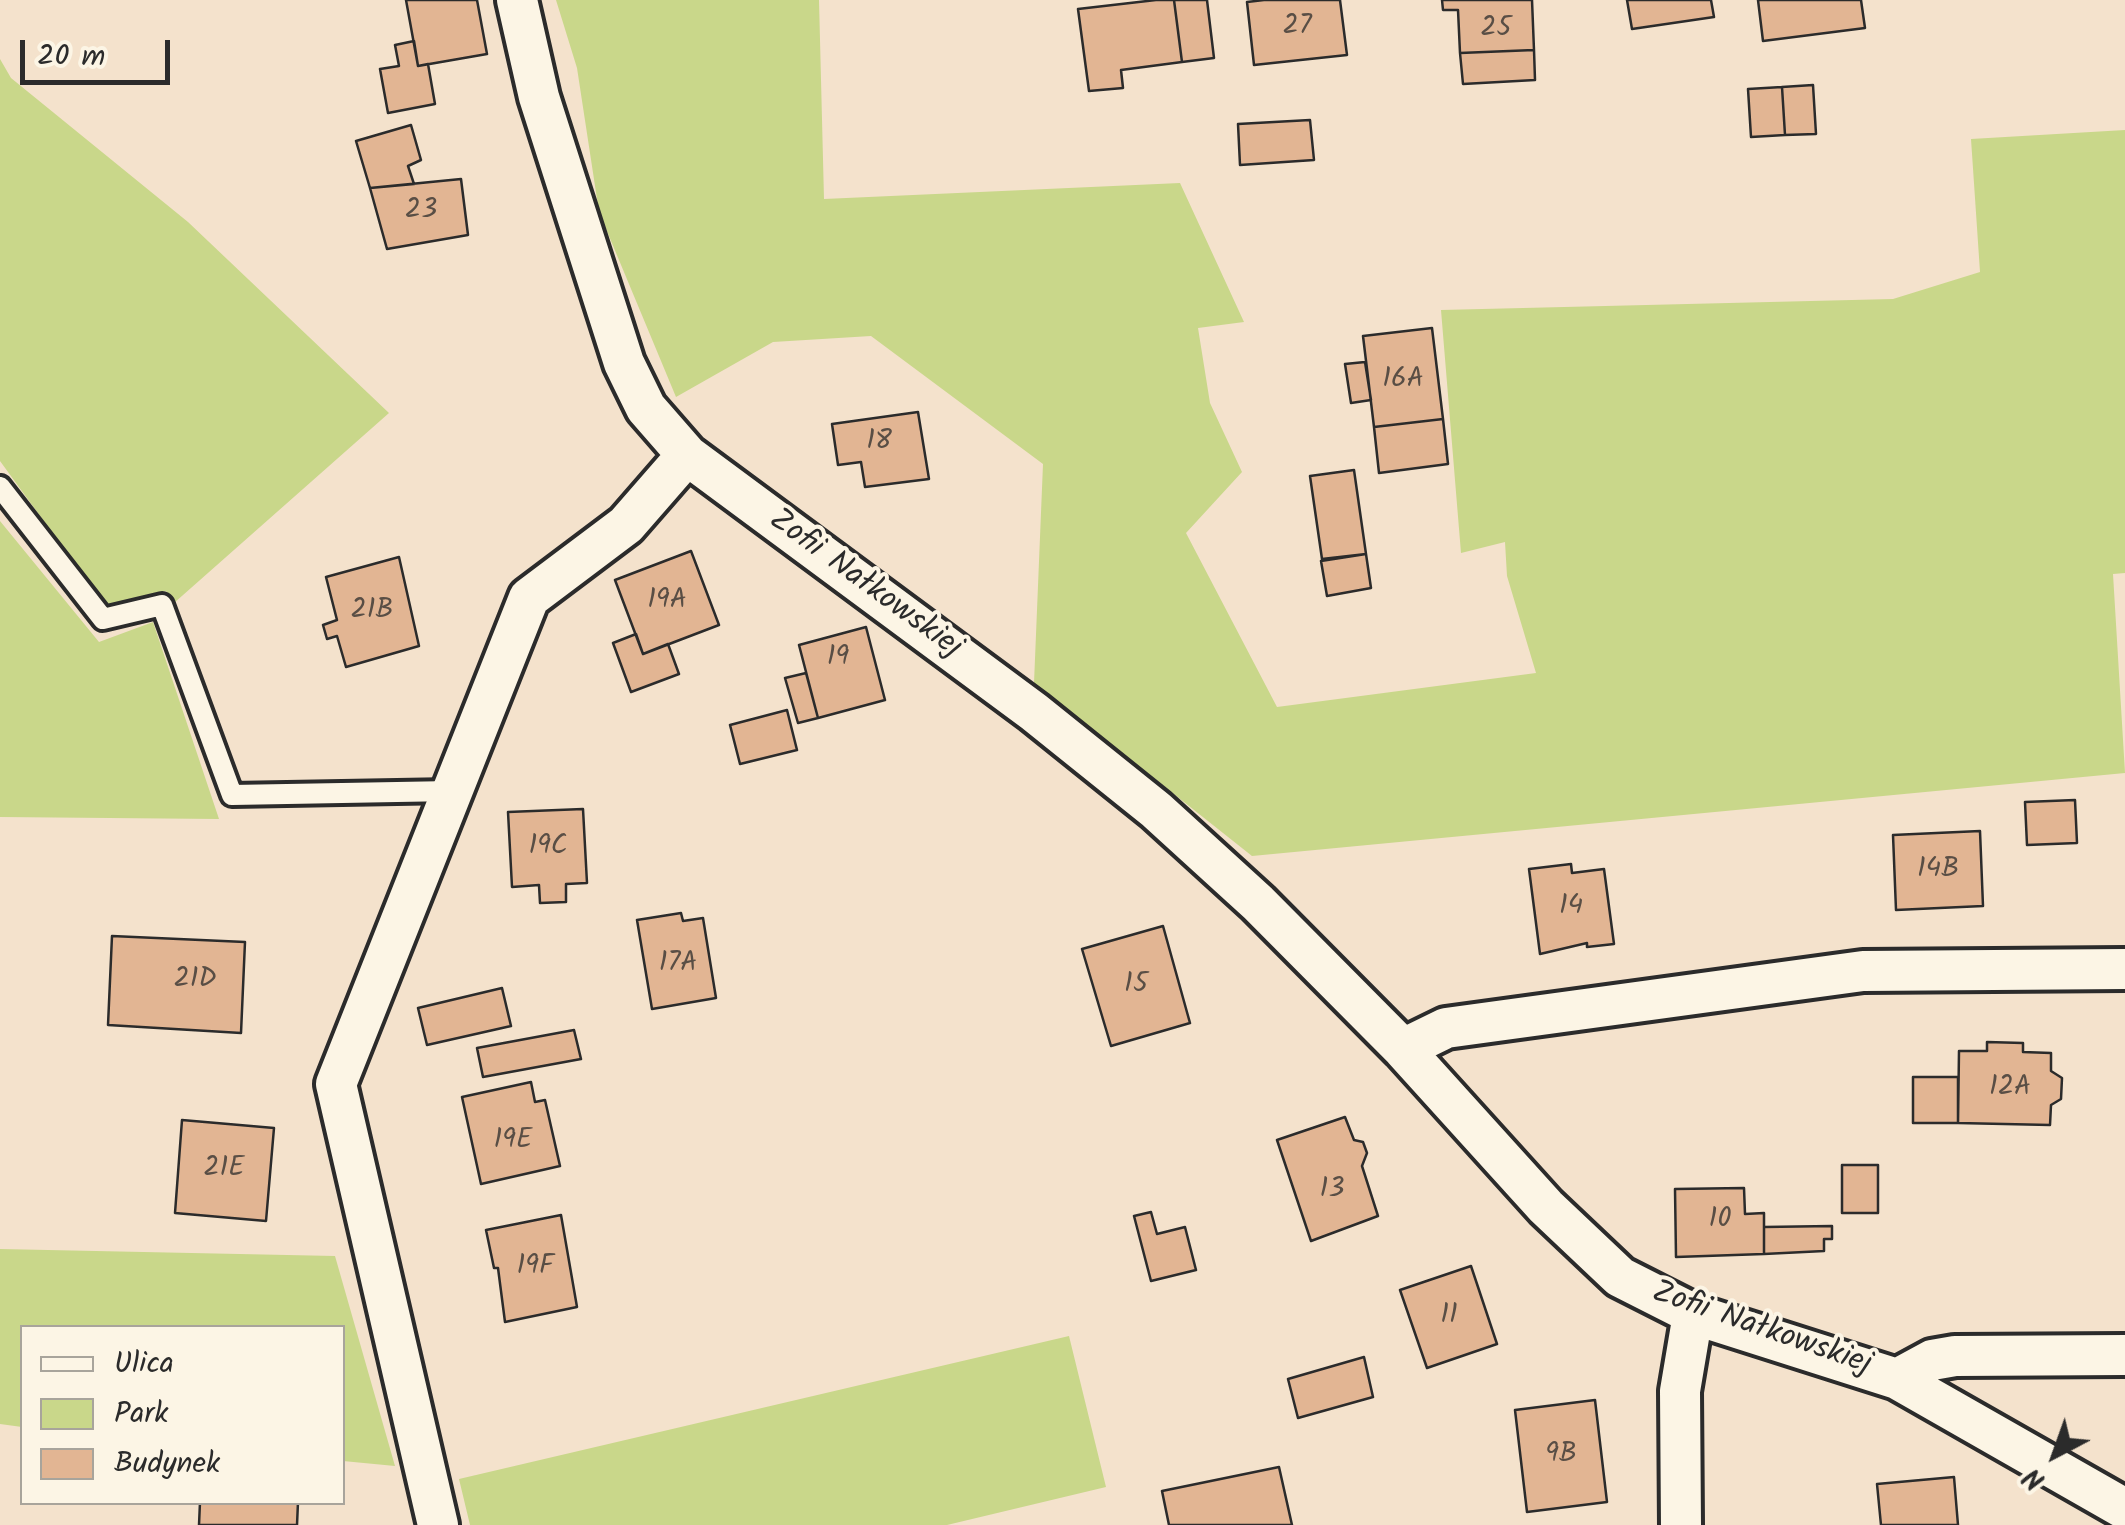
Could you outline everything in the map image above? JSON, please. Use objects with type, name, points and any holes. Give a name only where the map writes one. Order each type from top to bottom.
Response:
[{"type":"street","name":"Zofii Nałkowskiej","points":[[517,0],[539,97],[624,363],[646,408],[686,455],[1034,712],[1156,810],[1258,903],[1403,1048],[1588,1250],[1620,1277],[1693,1314],[1897,1379],[2125,1509]]},
{"type":"street","points":[[438,1525],[336,1084],[529,598],[626,526],[686,455]]},
{"type":"street","points":[[1403,1048],[1446,1028],[1863,971],[2125,970]]},
{"type":"street","points":[[1681,1525],[1680,1391],[1693,1314]]},
{"type":"street","points":[[1897,1379],[1932,1360],[1955,1356],[2125,1355]]},
{"type":"lane","points":[[0,487],[102,619],[162,605],[232,796],[452,791]]},
{"type":"green space","points":[[556,0],[819,0],[824,199],[1180,183],[1244,322],[1198,328],[1210,403],[1242,472],[1186,533],[1277,707],[1536,673],[1507,576],[1505,542],[1461,553],[1441,310],[1893,299],[1980,272],[1971,139],[2125,130],[2125,573],[2113,574],[2125,773],[1252,856],[1034,683],[1043,464],[871,336],[773,342],[676,397],[599,212],[577,68]]},
{"type":"green space","points":[[0,59],[11,78],[188,222],[389,413],[174,603],[166,591],[107,608],[0,461]]},
{"type":"green space","points":[[0,521],[99,642],[153,622],[219,819],[0,817]]},
{"type":"green space","points":[[0,1249],[335,1256],[395,1466],[345,1461],[345,1325],[20,1325],[20,1427],[0,1424]]},
{"type":"green space","points":[[1069,1336],[1106,1487],[947,1525],[470,1525],[459,1479]]},
{"type":"building","points":[[406,0],[477,0],[487,54],[418,66]]},
{"type":"building","points":[[1174,0],[1182,62],[1121,70],[1123,88],[1089,91],[1078,9]]},
{"type":"building","points":[[1174,0],[1207,0],[1214,58],[1182,62]]},
{"type":"building","points":[[1340,0],[1347,55],[1254,65],[1247,2]]},
{"type":"building","points":[[1442,0],[1532,0],[1534,50],[1460,53],[1458,10],[1443,10]]},
{"type":"building","points":[[1627,0],[1711,0],[1714,17],[1632,29]]},
{"type":"building","points":[[1758,0],[1861,0],[1865,28],[1763,41]]},
{"type":"building","points":[[414,41],[418,66],[428,64],[435,104],[388,113],[380,69],[399,66],[395,45]]},
{"type":"building","points":[[1534,50],[1535,80],[1463,84],[1460,53]]},
{"type":"building","points":[[1813,85],[1816,134],[1785,135],[1782,87]]},
{"type":"building","points":[[1782,87],[1785,135],[1751,137],[1748,89]]},
{"type":"building","points":[[1310,120],[1314,160],[1240,165],[1238,124]]},
{"type":"building","points":[[411,125],[421,160],[408,166],[414,184],[370,188],[356,141]]},
{"type":"building","points":[[461,179],[468,235],[387,249],[370,188]]},
{"type":"building","points":[[1432,328],[1443,419],[1374,427],[1363,336]]},
{"type":"building","points":[[1365,362],[1371,400],[1351,403],[1345,364]]},
{"type":"building","points":[[918,412],[929,479],[865,487],[861,462],[838,465],[832,424]]},
{"type":"building","points":[[1443,419],[1448,464],[1379,473],[1374,427]]},
{"type":"building","points":[[1354,470],[1366,554],[1322,559],[1310,476]]},
{"type":"building","points":[[691,551],[719,625],[643,654],[615,580]]},
{"type":"building","points":[[1366,554],[1371,588],[1327,596],[1321,561]]},
{"type":"building","points":[[399,557],[419,646],[346,667],[337,636],[327,639],[323,625],[337,620],[326,577]]},
{"type":"building","points":[[866,627],[885,700],[818,718],[799,645]]},
{"type":"building","points":[[636,634],[643,654],[668,644],[679,674],[631,692],[613,643]]},
{"type":"building","points":[[806,673],[818,718],[798,723],[785,678]]},
{"type":"building","points":[[787,710],[797,750],[740,764],[730,725]]},
{"type":"building","points":[[2075,800],[2077,843],[2027,845],[2025,802]]},
{"type":"building","points":[[583,809],[587,883],[566,884],[566,902],[540,903],[539,885],[512,887],[508,812]]},
{"type":"building","points":[[1980,831],[1983,906],[1896,910],[1893,835]]},
{"type":"building","points":[[1571,864],[1572,873],[1604,869],[1614,944],[1587,947],[1587,943],[1540,954],[1529,869]]},
{"type":"building","points":[[681,913],[683,921],[703,918],[716,998],[652,1009],[637,920]]},
{"type":"building","points":[[1163,926],[1190,1023],[1111,1046],[1082,949]]},
{"type":"building","points":[[112,936],[245,942],[241,1033],[108,1025]]},
{"type":"building","points":[[502,988],[511,1026],[427,1045],[418,1008]]},
{"type":"building","points":[[574,1030],[581,1059],[483,1077],[477,1048]]},
{"type":"building","points":[[1987,1042],[2023,1043],[2023,1052],[2051,1053],[2051,1071],[2062,1078],[2061,1099],[2051,1105],[2050,1125],[1958,1123],[1959,1051],[1987,1051]]},
{"type":"building","points":[[1913,1077],[1958,1077],[1958,1123],[1913,1123]]},
{"type":"building","points":[[531,1082],[535,1102],[545,1100],[560,1166],[481,1184],[462,1097]]},
{"type":"building","points":[[1345,1117],[1354,1140],[1363,1142],[1367,1153],[1362,1166],[1378,1216],[1311,1241],[1277,1140]]},
{"type":"building","points":[[182,1120],[274,1128],[266,1221],[175,1213]]},
{"type":"building","points":[[1842,1165],[1878,1165],[1878,1213],[1842,1213]]},
{"type":"building","points":[[1744,1188],[1745,1214],[1764,1213],[1764,1254],[1676,1257],[1675,1189]]},
{"type":"building","points":[[1151,1212],[1157,1234],[1185,1227],[1196,1270],[1151,1281],[1134,1216]]},
{"type":"building","points":[[561,1215],[577,1307],[505,1322],[498,1268],[494,1268],[486,1230]]},
{"type":"building","points":[[1832,1226],[1832,1239],[1824,1239],[1824,1251],[1764,1254],[1764,1227]]},
{"type":"building","points":[[1471,1266],[1497,1344],[1427,1368],[1400,1290]]},
{"type":"building","points":[[1364,1357],[1373,1397],[1298,1418],[1288,1379]]},
{"type":"building","points":[[1595,1400],[1607,1502],[1527,1512],[1515,1410]]},
{"type":"building","points":[[1279,1467],[1292,1525],[1169,1525],[1162,1491]]},
{"type":"building","points":[[1954,1477],[1958,1525],[1881,1525],[1877,1484]]},
{"type":"building","points":[[200,1505],[298,1505],[297,1525],[199,1525]]}]
